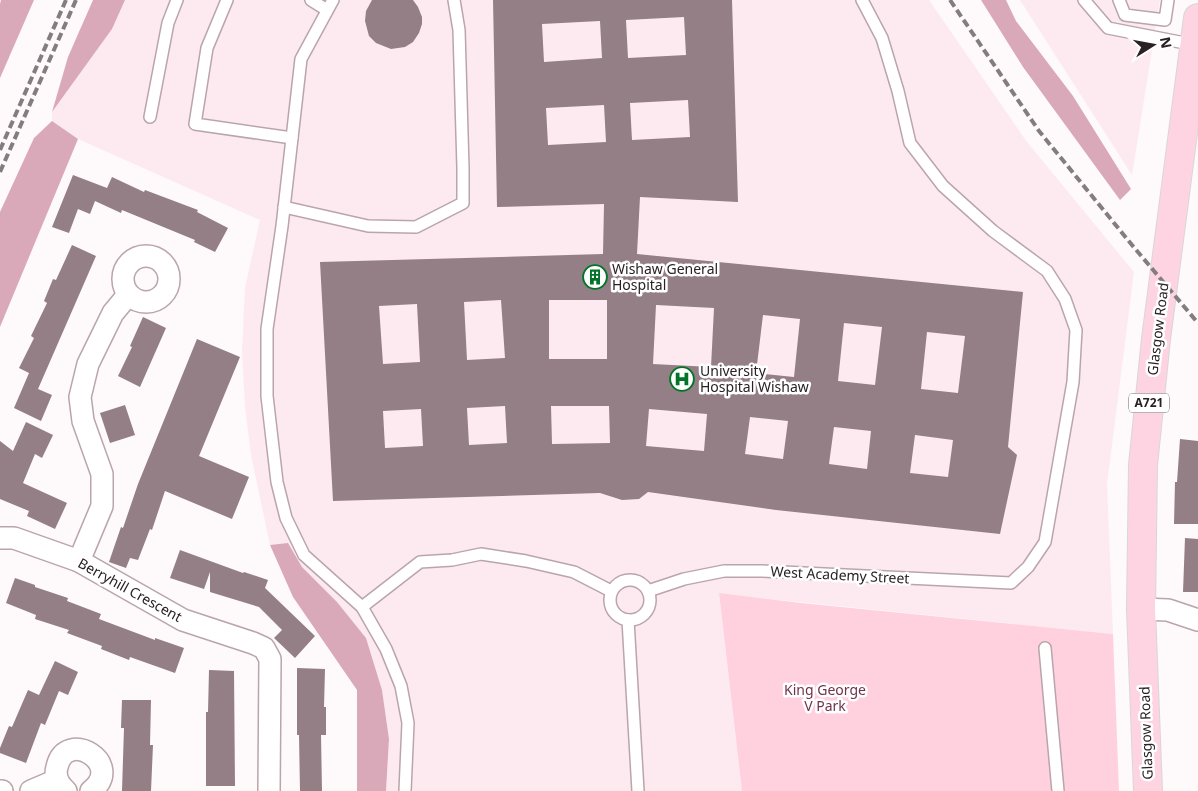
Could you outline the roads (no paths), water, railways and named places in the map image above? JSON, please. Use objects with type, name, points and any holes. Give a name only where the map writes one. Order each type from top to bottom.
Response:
[{"type":"main road","name":"Glasgow Road","points":[[1148,791],[1141,609],[1144,456],[1156,339],[1196,32]]},
{"type":"street","points":[[78,561],[102,506],[102,474],[83,422],[80,397],[88,364],[113,313],[128,295]]},
{"type":"street","name":"Berryhill Crescent","points":[[0,538],[14,538],[78,561],[183,620],[264,648],[270,659],[269,791]]},
{"type":"street","points":[[1141,609],[1168,610],[1198,620]]},
{"type":"street","points":[[31,791],[62,786],[56,773],[60,759],[72,750],[79,749],[87,751],[98,760],[101,767],[100,782],[91,791]]},
{"type":"lane","points":[[150,117],[168,22],[177,0]]},
{"type":"lane","points":[[227,0],[208,48],[195,124],[292,138]]},
{"type":"lane","points":[[311,0],[330,5],[301,59],[284,207],[267,329],[267,396],[277,482],[286,518],[304,555],[362,607],[386,649],[401,686],[408,723],[405,791]]},
{"type":"lane","points":[[284,207],[368,226],[416,227],[463,203],[464,168],[459,30],[454,0]]},
{"type":"lane","name":"West Academy Street","points":[[648,591],[684,579],[724,571],[1012,582],[1028,567],[1045,542],[1073,382],[1076,330],[1065,299],[1046,271],[993,231],[943,186],[910,143],[898,91],[882,38],[862,0]]},
{"type":"lane","points":[[1119,0],[1125,15],[1165,20],[1168,0]]},
{"type":"lane","points":[[1085,2],[1108,28],[1196,32]]},
{"type":"lane","points":[[362,607],[420,562],[452,560],[481,554],[526,561],[574,572],[611,591]]},
{"type":"lane","points":[[628,580],[641,583],[648,591],[650,600],[645,612],[640,617],[628,620],[613,611],[609,597],[611,591],[616,585],[628,580]]},
{"type":"lane","points":[[628,620],[638,791]]},
{"type":"lane","points":[[1046,648],[1058,791]]},
{"type":"railway","points":[[0,150],[66,0]]},
{"type":"railway","points":[[0,172],[76,0]]},
{"type":"railway","points":[[950,0],[1039,131],[1198,323]]},
{"type":"place","name":"Wishaw General Hospital","points":[[595,277]]},
{"type":"place","name":"University Hospital Wishaw","points":[[682,379]]},
{"type":"park label","name":"King George V Park","points":[[825,698]]}]
